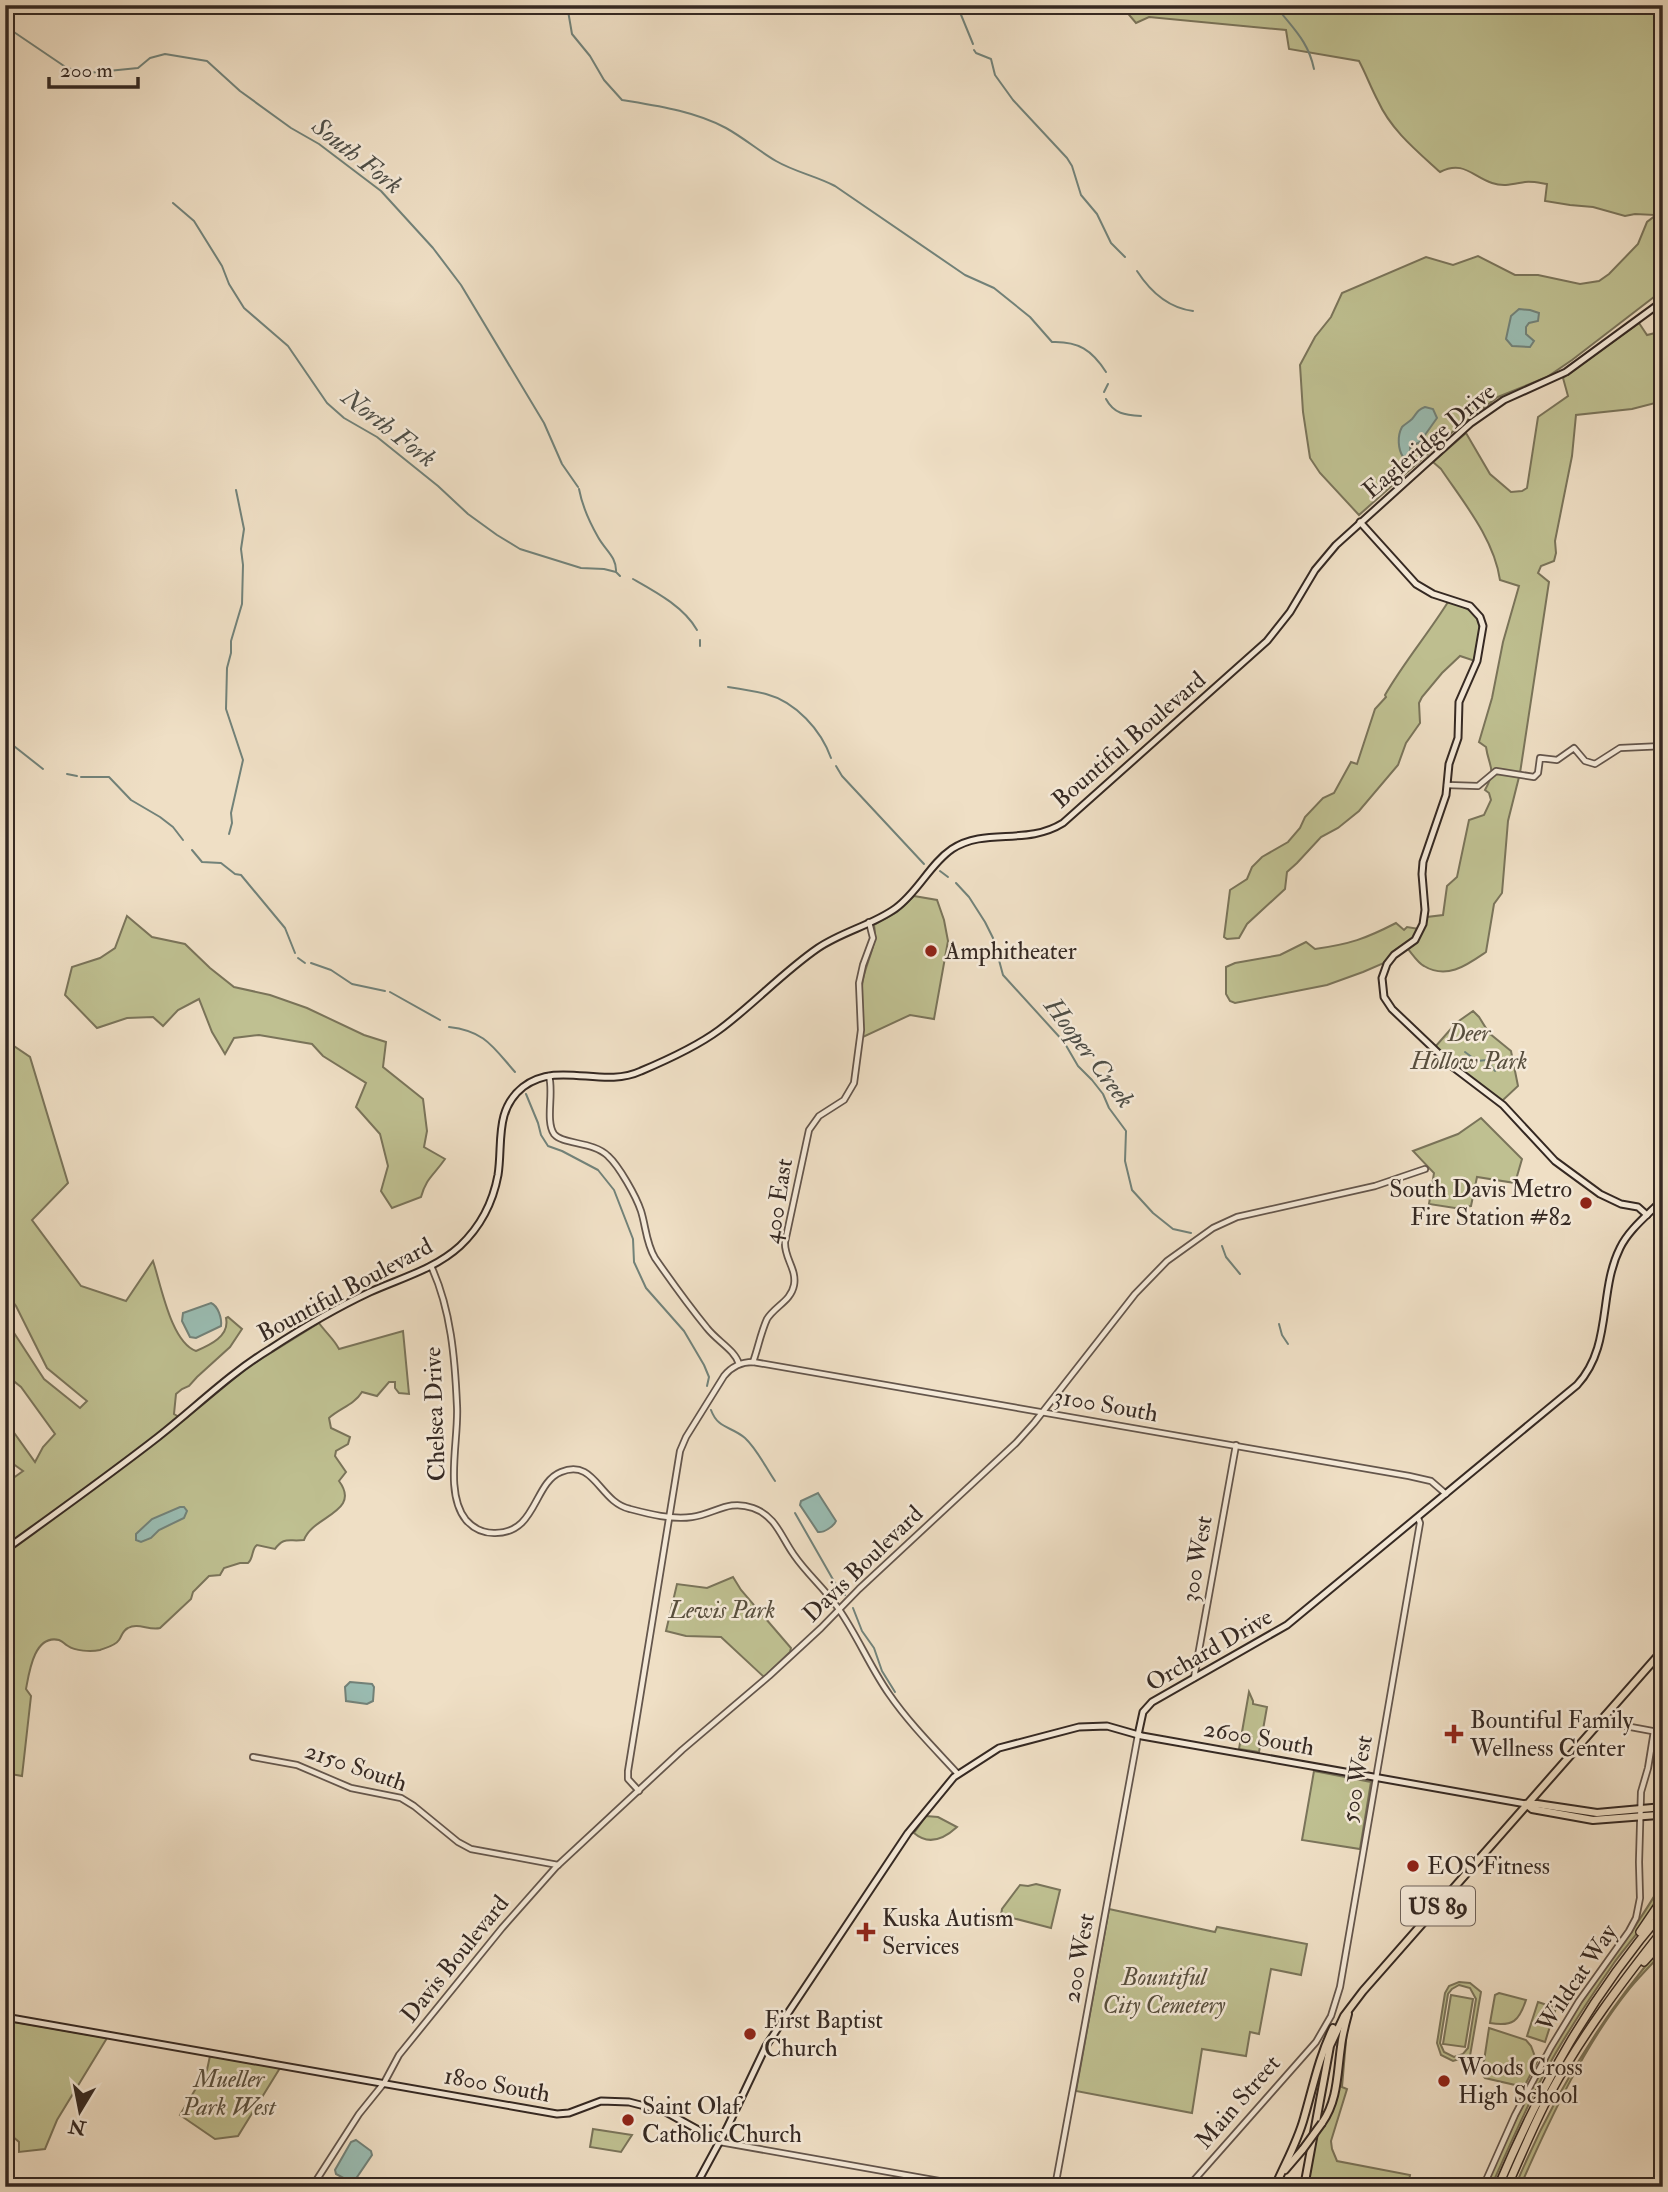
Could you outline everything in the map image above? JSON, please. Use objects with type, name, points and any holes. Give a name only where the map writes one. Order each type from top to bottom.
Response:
[{"type":"highway","points":[[1498,2187],[1526,2123],[1574,2033],[1663,1898]]},
{"type":"highway","points":[[1606,1986],[1663,1912]]},
{"type":"highway","points":[[1507,2187],[1550,2094],[1609,2002],[1663,1930]]},
{"type":"highway","points":[[1609,2002],[1663,1941]]},
{"type":"main road","name":"Eagleridge Drive","points":[[1256,652],[1290,612],[1324,558],[1486,411],[1516,394],[1566,372],[1663,301]]},
{"type":"main road","points":[[1360,523],[1416,584],[1433,594],[1470,606],[1481,619],[1483,634],[1477,661],[1458,706],[1458,738],[1449,764],[1445,799],[1422,865],[1425,910],[1423,924],[1412,942],[1385,967],[1382,986],[1385,1000],[1453,1067],[1503,1105],[1555,1161],[1600,1194],[1621,1203],[1655,1207]]},
{"type":"main road","name":"Bountiful Boulevard","points":[[5,1550],[132,1457],[267,1350],[356,1299],[431,1266],[452,1252],[482,1219],[489,1204],[498,1177],[500,1127],[508,1105],[526,1085],[565,1073],[626,1077],[713,1034],[818,948],[845,932],[888,914],[900,905],[940,860],[957,847],[978,839],[1037,834],[1063,823],[1256,652]]},
{"type":"main road","name":"Orchard Drive","points":[[1138,1735],[1142,1715],[1147,1706],[1287,1625],[1573,1389],[1585,1375],[1600,1345],[1612,1270],[1618,1252],[1624,1240],[1663,1199]]},
{"type":"main road","points":[[1638,1207],[1647,1215]]},
{"type":"main road","name":"US 89","points":[[1304,2187],[1328,2053],[1336,2031],[1349,2009],[1663,1650]]},
{"type":"main road","points":[[695,2187],[766,2046],[908,1833],[958,1774],[999,1748],[1079,1727],[1107,1726],[1138,1735]]},
{"type":"main road","name":"2600 South","points":[[1138,1735],[1526,1804],[1532,1809],[1588,1819],[1661,1812]]},
{"type":"main road","points":[[1272,2187],[1331,2108],[1349,2009]]},
{"type":"main road","points":[[1278,2180],[1303,2120],[1321,2054],[1337,2020],[1349,2009]]},
{"type":"main road","name":"1800 South","points":[[5,2017],[561,2114],[601,2102],[629,2102],[661,2109],[720,2142]]},
{"type":"street","points":[[1447,785],[1480,786],[1496,771],[1535,776],[1540,758],[1559,760],[1574,748],[1585,761],[1595,764],[1620,748],[1663,746]]},
{"type":"street","name":"400 East","points":[[754,1362],[768,1318],[788,1299],[794,1287],[794,1273],[784,1246],[808,1133],[819,1116],[846,1098],[855,1079],[860,1035],[859,983],[873,938],[869,922]]},
{"type":"street","points":[[549,1076],[552,1088],[551,1126],[554,1134],[561,1139],[594,1146],[611,1159],[640,1209],[654,1258],[717,1340],[736,1355],[739,1364]]},
{"type":"street","name":"Davis Boulevard","points":[[312,2187],[359,2114],[384,2083],[405,2047],[523,1903],[559,1865],[682,1750],[754,1690],[1016,1443],[1150,1276],[1213,1228],[1243,1215],[1375,1186],[1425,1169]]},
{"type":"street","name":"Chelsea Drive","points":[[431,1266],[444,1305],[452,1347],[457,1408],[455,1492],[460,1509],[470,1523],[493,1533],[515,1528],[525,1520],[552,1478],[574,1469],[590,1475],[620,1507],[669,1517],[694,1517],[730,1505],[746,1506],[760,1511],[775,1524],[798,1561],[839,1610],[896,1704],[958,1774]]},
{"type":"street","points":[[639,1791],[628,1779],[628,1771],[682,1444],[726,1374],[739,1364],[754,1362]]},
{"type":"street","name":"3100 South","points":[[754,1362],[1427,1479],[1436,1483],[1446,1495]]},
{"type":"street","name":"300 West","points":[[1194,1678],[1236,1445]]},
{"type":"street","name":"500 West","points":[[1316,2042],[1336,2002],[1420,1523],[1418,1518]]},
{"type":"street","points":[[1605,1715],[1620,1725],[1663,1733]]},
{"type":"street","name":"Wildcat Way","points":[[1483,2187],[1515,2115],[1545,2059],[1580,2001],[1635,1921],[1640,1902],[1640,1792],[1647,1771],[1654,1731]]},
{"type":"street","name":"200 West","points":[[1055,2187],[1138,1735]]},
{"type":"street","name":"2150 South","points":[[253,1757],[297,1765],[351,1788],[401,1798],[471,1849],[559,1865]]},
{"type":"street","name":"Main Street","points":[[1188,2187],[1316,2042]]},
{"type":"street","name":"1800 South","points":[[720,2142],[973,2187]]},
{"type":"green space","points":[[1129,5],[1663,5],[1663,290],[1547,377],[1498,397],[1457,428],[1359,515],[1320,473],[1310,458],[1303,412],[1300,365],[1315,337],[1331,317],[1342,293],[1426,257],[1453,265],[1478,256],[1515,275],[1538,275],[1580,284],[1599,281],[1638,244],[1647,222],[1656,215],[1625,216],[1593,207],[1545,201],[1547,184],[1496,184],[1461,168],[1440,172],[1405,140],[1383,112],[1359,61],[1289,49],[1286,30],[1149,17],[1136,23],[1124,9]]},
{"type":"green space","points":[[1639,323],[1647,335],[1663,331],[1663,401],[1632,409],[1576,415],[1572,456],[1555,541],[1556,553],[1554,561],[1541,566],[1538,573],[1549,582],[1520,773],[1508,821],[1502,893],[1494,904],[1486,952],[1456,969],[1441,972],[1432,970],[1420,963],[1408,949],[1421,935],[1427,917],[1443,915],[1447,886],[1457,877],[1469,820],[1484,815],[1491,800],[1485,790],[1491,777],[1491,768],[1486,747],[1479,742],[1519,586],[1500,580],[1485,536],[1441,469],[1433,462],[1466,433],[1490,474],[1511,492],[1527,488],[1538,417],[1568,396],[1563,378]]},
{"type":"green space","points":[[1448,602],[1470,611],[1479,622],[1475,661],[1460,656],[1442,673],[1419,703],[1420,723],[1406,743],[1398,765],[1359,811],[1338,828],[1321,837],[1287,872],[1285,889],[1247,924],[1239,938],[1227,939],[1224,937],[1230,890],[1247,879],[1252,867],[1262,857],[1288,842],[1305,817],[1323,798],[1334,793],[1351,762],[1357,764],[1375,709],[1386,697],[1392,683]]},
{"type":"green space","points":[[914,896],[937,900],[948,941],[934,1019],[910,1015],[863,1037],[862,986],[874,941],[874,925],[897,912]]},
{"type":"green space","points":[[127,916],[152,937],[185,944],[234,987],[270,995],[307,1008],[364,1035],[386,1042],[383,1067],[423,1099],[427,1131],[424,1147],[445,1159],[428,1181],[421,1197],[392,1208],[381,1191],[388,1166],[380,1134],[356,1107],[366,1083],[323,1056],[312,1044],[259,1035],[234,1038],[225,1054],[212,1032],[199,999],[178,1010],[163,1026],[153,1017],[127,1018],[97,1028],[65,995],[72,967],[100,958],[115,948]]},
{"type":"green space","points":[[1396,923],[1404,930],[1407,927],[1419,929],[1410,941],[1394,951],[1384,963],[1363,972],[1327,985],[1235,1003],[1230,1001],[1226,994],[1226,967],[1235,963],[1280,955],[1306,942],[1315,949],[1348,943]]},
{"type":"green space","name":"Deer Hollow Park","points":[[1473,1011],[1489,1033],[1511,1051],[1518,1086],[1502,1101],[1451,1063],[1435,1047],[1456,1023]]},
{"type":"green space","points":[[5,1040],[30,1057],[68,1183],[32,1220],[81,1286],[126,1301],[153,1261],[168,1312],[187,1346],[196,1351],[213,1343],[225,1330],[228,1317],[242,1329],[230,1347],[189,1386],[176,1394],[174,1414],[184,1420],[248,1367],[319,1323],[339,1349],[403,1331],[409,1394],[399,1393],[395,1382],[389,1382],[377,1396],[362,1392],[329,1418],[331,1428],[350,1437],[348,1444],[336,1451],[335,1456],[346,1472],[339,1481],[344,1491],[344,1500],[340,1507],[309,1532],[304,1540],[284,1541],[275,1549],[257,1545],[248,1563],[224,1568],[220,1575],[209,1576],[193,1592],[191,1599],[160,1628],[132,1626],[124,1631],[115,1644],[96,1651],[75,1649],[59,1640],[44,1643],[34,1656],[26,1689],[31,1696],[22,1776],[5,1773],[5,1484],[23,1471],[5,1458],[5,1420],[35,1462],[43,1447],[55,1434],[21,1387],[5,1374],[5,1319],[44,1379],[80,1408],[87,1401],[47,1368],[16,1306],[5,1291]]},
{"type":"green space","points":[[1481,1118],[1522,1159],[1515,1183],[1477,1177],[1471,1206],[1455,1208],[1429,1204],[1434,1173],[1413,1151],[1458,1134]]},
{"type":"green space","name":"Lewis Park","points":[[733,1577],[791,1648],[764,1677],[721,1637],[686,1636],[666,1631],[677,1584],[707,1588]]},
{"type":"green space","points":[[1249,1692],[1253,1704],[1267,1707],[1259,1752],[1239,1749]]},
{"type":"green space","points":[[1314,1771],[1371,1782],[1360,1849],[1302,1840]]},
{"type":"green space","points":[[926,1816],[938,1817],[957,1827],[937,1839],[925,1839],[914,1833]]},
{"type":"green space","points":[[1663,1881],[1662,1891],[1644,1924],[1614,1963],[1559,2047],[1529,2103],[1491,2187],[1485,2187],[1523,2104],[1555,2044]]},
{"type":"green space","points":[[1036,1884],[1060,1890],[1051,1928],[1001,1915],[1002,1909],[1020,1885]]},
{"type":"green space","name":"Bountiful City Cemetery","points":[[1109,1909],[1215,1932],[1217,1927],[1307,1944],[1301,1975],[1271,1969],[1259,2034],[1250,2032],[1246,2056],[1202,2049],[1192,2113],[1076,2091]]},
{"type":"green space","points":[[1663,1945],[1663,1952],[1630,1988],[1597,2034],[1555,2110],[1520,2187],[1515,2187],[1545,2121],[1579,2060],[1618,2001]]},
{"type":"green space","points":[[1459,1982],[1470,1983],[1481,1992],[1470,2056],[1453,2061],[1441,2055],[1437,2043],[1445,1993],[1449,1986]],"holes":[[[1459,1985],[1470,1988],[1476,1999],[1468,2048],[1463,2054],[1454,2057],[1444,2052],[1440,2043],[1448,1994]]]},
{"type":"green space","points":[[1499,1993],[1526,2000],[1518,2018],[1510,2023],[1490,2023],[1495,1995]]},
{"type":"green space","points":[[1451,1995],[1473,1999],[1465,2047],[1443,2044]]},
{"type":"green space","points":[[1538,2002],[1556,2008],[1545,2042],[1527,2036]]},
{"type":"green space","points":[[9,2021],[107,2038],[57,2120],[45,2149],[19,2152],[19,2142],[5,2130],[5,2044]]},
{"type":"green space","points":[[1489,2028],[1526,2040],[1531,2046],[1537,2062],[1524,2087],[1485,2078],[1482,2074]]},
{"type":"green space","points":[[1347,2029],[1342,2087],[1347,2089],[1331,2141],[1332,2149],[1337,2161],[1410,2175],[1408,2187],[1308,2187],[1315,2138],[1331,2114],[1337,2098]]},
{"type":"green space","name":"Mueller Park West","points":[[210,2056],[280,2068],[238,2136],[215,2139],[180,2115],[207,2070]]},
{"type":"green space","points":[[593,2129],[632,2135],[621,2152],[590,2147]]},
{"type":"water","points":[[1519,309],[1539,313],[1538,321],[1529,323],[1526,327],[1526,334],[1534,341],[1530,347],[1512,346],[1506,339],[1511,316]]},
{"type":"water","points":[[1425,407],[1433,409],[1437,418],[1420,442],[1410,447],[1411,456],[1403,457],[1399,442],[1400,431]]},
{"type":"water","points":[[211,1303],[219,1313],[221,1326],[196,1338],[190,1337],[182,1321],[183,1313]]},
{"type":"water","points":[[818,1493],[836,1521],[820,1532],[800,1505],[801,1501]]},
{"type":"water","points":[[180,1507],[187,1511],[184,1518],[159,1530],[151,1538],[141,1542],[136,1540],[136,1534],[152,1519]]},
{"type":"water","points":[[350,1682],[372,1684],[373,1701],[367,1704],[346,1701],[345,1687]]},
{"type":"water","points":[[356,2140],[371,2151],[372,2155],[355,2180],[349,2181],[336,2174],[335,2170],[351,2142]]},
{"type":"waterway","points":[[567,5],[572,34],[590,56],[604,80],[622,100],[676,110],[714,122],[783,165],[835,186],[965,275],[994,288],[1030,317],[1052,342],[1069,343],[1084,348],[1106,372]]},
{"type":"waterway","points":[[957,5],[973,44]]},
{"type":"waterway","points":[[1275,5],[1304,42],[1314,69]]},
{"type":"waterway","name":"South Fork","points":[[5,26],[67,68],[88,73],[138,68],[150,58],[165,54],[207,61],[240,91],[291,128],[319,144],[381,191],[433,248],[461,285],[544,423],[562,464],[578,487]]},
{"type":"waterway","points":[[974,50],[991,59],[995,75],[1013,100],[1067,158],[1081,195],[1097,214],[1111,243],[1125,257]]},
{"type":"waterway","name":"North Fork","points":[[173,203],[194,221],[244,308],[288,346],[327,403],[344,418],[377,437],[468,514],[520,549],[581,568],[616,572]]},
{"type":"waterway","points":[[1137,271],[1161,297],[1176,306],[1193,311]]},
{"type":"waterway","points":[[1104,392],[1108,384]]},
{"type":"waterway","points":[[1106,399],[1120,413],[1141,416]]},
{"type":"waterway","name":"South Fork","points":[[579,489],[589,520],[613,558],[616,572],[620,576]]},
{"type":"waterway","points":[[229,834],[243,760],[226,709],[231,641],[242,604],[241,549],[244,529],[236,490]]},
{"type":"waterway","name":"Hooper Creek","points":[[633,579],[677,607],[697,630]]},
{"type":"waterway","name":"Hooper Creek","points":[[700,640],[700,646]]},
{"type":"waterway","name":"Hooper Creek","points":[[728,687],[766,694],[787,703],[814,728],[831,758]]},
{"type":"waterway","points":[[5,739],[43,769]]},
{"type":"waterway","name":"Hooper Creek","points":[[836,766],[842,776],[924,864]]},
{"type":"waterway","points":[[67,774],[77,776]]},
{"type":"waterway","points":[[81,777],[109,777],[131,800],[173,827],[183,840]]},
{"type":"waterway","points":[[192,850],[202,862],[221,863],[235,874],[241,875],[285,928],[295,953]]},
{"type":"waterway","name":"Hooper Creek","points":[[940,871],[948,877]]},
{"type":"waterway","name":"Hooper Creek","points":[[956,883],[985,922],[993,938],[1003,975],[1064,1042],[1078,1066],[1103,1094],[1109,1108],[1126,1131],[1125,1161],[1132,1190],[1153,1213],[1173,1229],[1191,1233]]},
{"type":"waterway","points":[[298,958],[305,963]]},
{"type":"waterway","points":[[311,963],[331,970],[352,984],[385,991]]},
{"type":"waterway","points":[[390,992],[440,1020]]},
{"type":"waterway","points":[[449,1027],[480,1036],[515,1072]]},
{"type":"waterway","points":[[1465,1052],[1477,1061],[1487,1060],[1495,1071]]},
{"type":"waterway","points":[[526,1094],[541,1135],[548,1146],[598,1170],[614,1190],[633,1239],[634,1262],[646,1288],[684,1331],[704,1365],[709,1377],[707,1386]]},
{"type":"waterway","name":"Hooper Creek","points":[[1222,1246],[1226,1257],[1240,1274]]},
{"type":"waterway","name":"Hooper Creek","points":[[1279,1324],[1288,1344]]},
{"type":"waterway","points":[[711,1410],[717,1421],[749,1442],[775,1481]]},
{"type":"waterway","points":[[795,1513],[835,1583],[845,1595]]},
{"type":"waterway","points":[[853,1608],[862,1631],[874,1648],[882,1671],[895,1692]]},
{"type":"place","name":"Amphitheater","points":[[931,951]]},
{"type":"place","name":"South Davis Metro Fire Station #82","points":[[1586,1203]]},
{"type":"place","name":"Bountiful Family Wellness Center","points":[[1454,1734]]},
{"type":"place","name":"EOS Fitness","points":[[1413,1866]]},
{"type":"place","name":"Kuska Autism Services","points":[[866,1932]]},
{"type":"place","name":"First Baptist Church","points":[[750,2034]]},
{"type":"place","name":"Woods Cross High School","points":[[1444,2081]]},
{"type":"place","name":"Saint Olaf Catholic Church","points":[[628,2120]]}]
